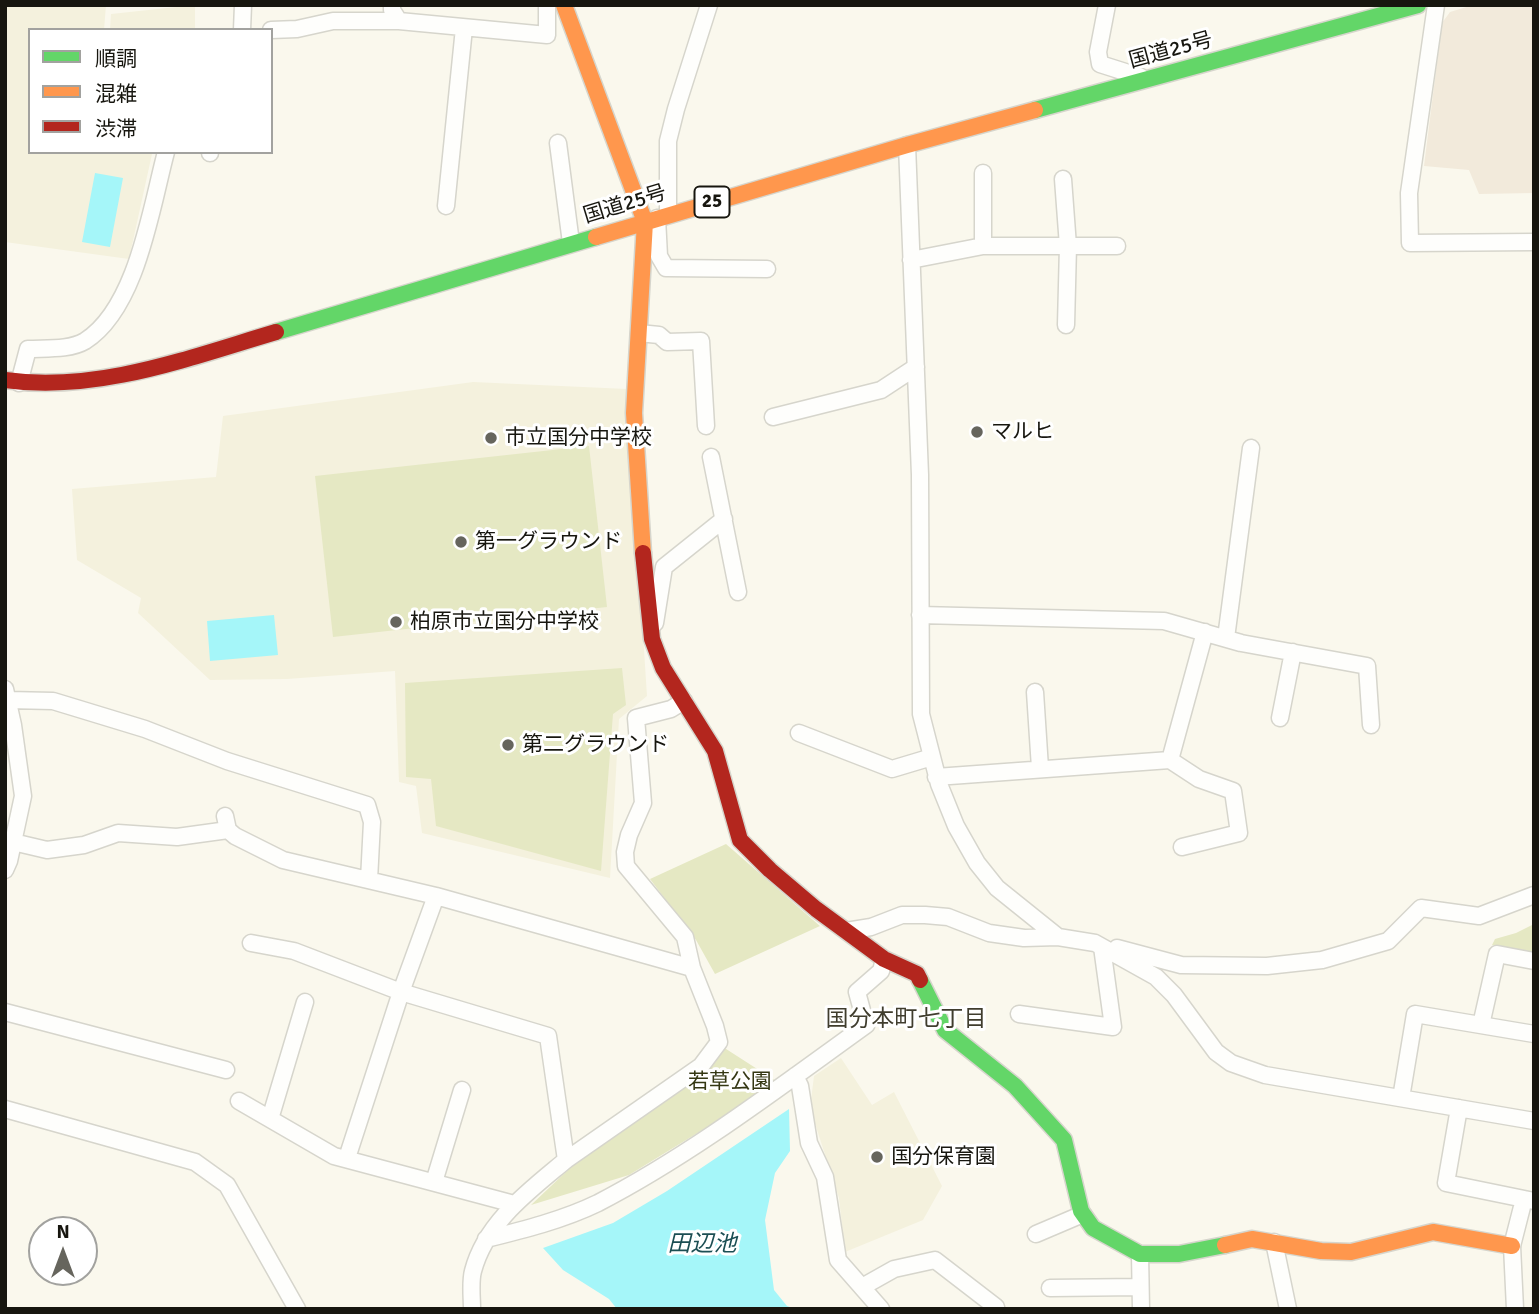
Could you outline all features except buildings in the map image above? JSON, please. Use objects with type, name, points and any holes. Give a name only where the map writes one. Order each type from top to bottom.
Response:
[{"type":"main road","points":[[564,5],[657,218],[639,333],[634,413],[643,558],[652,639],[663,668],[715,751],[740,840],[770,870],[846,931],[884,958],[916,974],[945,1030],[1014,1086],[1064,1140],[1083,1214],[1093,1228],[1140,1254],[1179,1254],[1252,1239],[1321,1251],[1351,1252],[1433,1232],[1512,1246]]},
{"type":"main road","name":"国道25号","points":[[12,381],[76,383],[183,360],[907,145],[1418,5]]},
{"type":"street","points":[[242,28],[243,5]]},
{"type":"street","points":[[393,5],[392,10],[399,21]]},
{"type":"street","points":[[273,30],[297,29],[333,21],[399,21],[547,36],[547,5]]},
{"type":"street","points":[[709,5],[668,141],[657,218],[659,256],[666,268],[767,269]]},
{"type":"street","points":[[1107,5],[1098,52],[1100,64],[1147,79]]},
{"type":"street","points":[[1436,5],[1409,193],[1410,243],[1534,242]]},
{"type":"street","points":[[446,206],[464,28]]},
{"type":"street","points":[[558,143],[571,243]]},
{"type":"street","points":[[907,145],[920,475],[921,714],[936,777],[956,826],[977,863],[997,888],[1058,937]]},
{"type":"street","points":[[12,381],[27,349],[65,347],[83,342],[101,328],[123,298],[136,268],[165,154]]},
{"type":"street","points":[[983,173],[983,246]]},
{"type":"street","points":[[1063,179],[1068,246],[1066,325]]},
{"type":"street","points":[[911,260],[983,246],[1117,246]]},
{"type":"street","points":[[639,333],[659,335],[667,342],[701,341],[706,426]]},
{"type":"street","points":[[773,417],[881,390],[916,366]]},
{"type":"street","points":[[1226,638],[1251,448]]},
{"type":"street","points":[[711,457],[738,592]]},
{"type":"street","points":[[652,639],[664,567],[724,519]]},
{"type":"street","points":[[920,615],[1164,621],[1226,638],[1367,666],[1371,724]]},
{"type":"street","points":[[1170,760],[1205,632]]},
{"type":"street","points":[[1280,718],[1293,652]]},
{"type":"street","points":[[1035,692],[1040,768]]},
{"type":"street","points":[[5,870],[23,796],[7,701],[53,701],[145,729],[227,761],[367,805],[372,822],[369,880]]},
{"type":"street","points":[[472,1309],[472,1273],[486,1240],[514,1204],[566,1160],[702,1066],[719,1042],[692,968],[685,937],[626,866],[625,852],[629,835],[643,803],[636,718],[671,709],[684,701]]},
{"type":"street","points":[[799,733],[892,769],[932,757]]},
{"type":"street","points":[[936,777],[1170,760],[1199,779],[1233,791],[1239,833],[1182,847]]},
{"type":"street","points":[[13,842],[47,849],[84,845],[118,833],[177,837],[226,823],[235,836],[283,860],[436,896],[692,968]]},
{"type":"street","points":[[846,931],[871,927],[902,915],[925,915],[948,917],[989,933],[1024,938],[1058,937],[1181,965],[1267,966],[1322,960],[1388,941],[1421,908],[1479,916],[1534,895]]},
{"type":"street","points":[[347,1158],[401,992],[436,896]]},
{"type":"street","points":[[251,943],[294,951],[401,992],[548,1036],[566,1160]]},
{"type":"street","points":[[1019,1014],[1113,1027],[1098,945]]},
{"type":"street","points":[[1098,945],[1156,977],[1174,995],[1216,1052],[1231,1062],[1265,1075],[1534,1121]]},
{"type":"street","points":[[1481,1025],[1497,954],[1534,961]]},
{"type":"street","points":[[486,1240],[536,1227],[596,1204],[664,1165],[795,1076],[866,1025],[857,992],[881,971],[884,958]]},
{"type":"street","points":[[270,1119],[305,1002]]},
{"type":"street","points":[[5,1012],[226,1070]]},
{"type":"street","points":[[1401,1098],[1415,1014],[1534,1034]]},
{"type":"street","points":[[795,1076],[800,1086],[808,1143],[825,1177],[838,1260],[881,1309]]},
{"type":"street","points":[[434,1182],[462,1090]]},
{"type":"street","points":[[239,1101],[334,1156],[514,1204]]},
{"type":"street","points":[[1459,1108],[1446,1183],[1529,1200],[1512,1246],[1515,1309]]},
{"type":"street","points":[[5,1109],[195,1162],[227,1185],[297,1309]]},
{"type":"street","points":[[1036,1234],[1083,1214]]},
{"type":"street","points":[[1274,1242],[1287,1309]]},
{"type":"street","points":[[1140,1254],[1140,1309]]},
{"type":"street","points":[[862,1287],[894,1269],[935,1260],[996,1307]]},
{"type":"street","points":[[1050,1288],[1140,1287]]},
{"type":"shaded area","points":[[5,5],[106,5],[104,28],[28,28],[28,154],[152,154],[129,259],[5,242]]},
{"type":"shaded area","points":[[195,5],[195,28],[110,28],[111,14]]},
{"type":"shaded area","points":[[1473,5],[1534,5],[1534,193],[1479,194],[1469,170],[1424,166],[1442,23],[1450,12]]},
{"type":"shaded area","name":"柏原市立国分中学校","points":[[473,382],[627,389],[647,696],[619,719],[610,878],[422,833],[416,786],[399,782],[395,671],[287,679],[210,680],[138,613],[141,598],[77,560],[72,489],[216,477],[223,416]]},
{"type":"shaded area","name":"国分保育園","points":[[841,1058],[872,1105],[894,1092],[942,1186],[923,1220],[845,1252],[839,1198],[810,1108],[814,1076]]},
{"type":"green space","name":"第一グラウンド","points":[[589,446],[607,607],[333,637],[315,476]]},
{"type":"green space","name":"第二グラウンド","points":[[622,668],[626,705],[613,714],[601,871],[436,826],[431,779],[406,777],[405,683]]},
{"type":"green space","points":[[726,844],[820,926],[715,974],[696,940],[650,879]]},
{"type":"green space","points":[[1534,924],[1534,954],[1492,945],[1495,939]]},
{"type":"green space","name":"若草公園","points":[[723,1047],[779,1083],[629,1175],[531,1205],[589,1150]]},
{"type":"water","points":[[95,173],[123,178],[110,247],[82,242]]},
{"type":"water","points":[[274,615],[278,655],[210,661],[207,621]]},
{"type":"water","name":"田辺池","points":[[789,1109],[790,1151],[775,1173],[765,1220],[774,1290],[787,1306],[796,1309],[617,1309],[609,1299],[563,1270],[543,1248],[613,1223],[667,1191]]},
{"type":"traffic: fast","points":[[1035,110],[1418,5]]},
{"type":"traffic: fast","points":[[276,332],[596,237]]},
{"type":"traffic: fast","points":[[920,980],[945,1030],[1015,1086],[1064,1140],[1081,1211],[1093,1228],[1140,1254],[1179,1254],[1225,1245]]},
{"type":"traffic: slow","points":[[564,5],[645,222],[634,413],[643,553]]},
{"type":"traffic: slow","points":[[596,237],[1035,110]]},
{"type":"traffic: slow","points":[[1225,1245],[1252,1239],[1321,1251],[1351,1252],[1433,1232],[1512,1246]]},
{"type":"traffic: jam","points":[[5,380],[74,382],[142,371],[276,332]]},
{"type":"traffic: jam","points":[[643,553],[652,639],[663,668],[715,751],[740,840],[816,909],[884,959],[917,974],[920,980]]},
{"type":"place","name":"マルヒ","points":[[977,432]]},
{"type":"place","name":"市立国分中学校","points":[[491,438]]},
{"type":"place","name":"第一グラウンド","points":[[461,542]]},
{"type":"place","name":"柏原市立国分中学校","points":[[396,622]]},
{"type":"place","name":"第二グラウンド","points":[[508,745]]},
{"type":"place","name":"国分保育園","points":[[877,1157]]},
{"type":"district","name":"国分本町七丁目","points":[[906,1020]]}]
